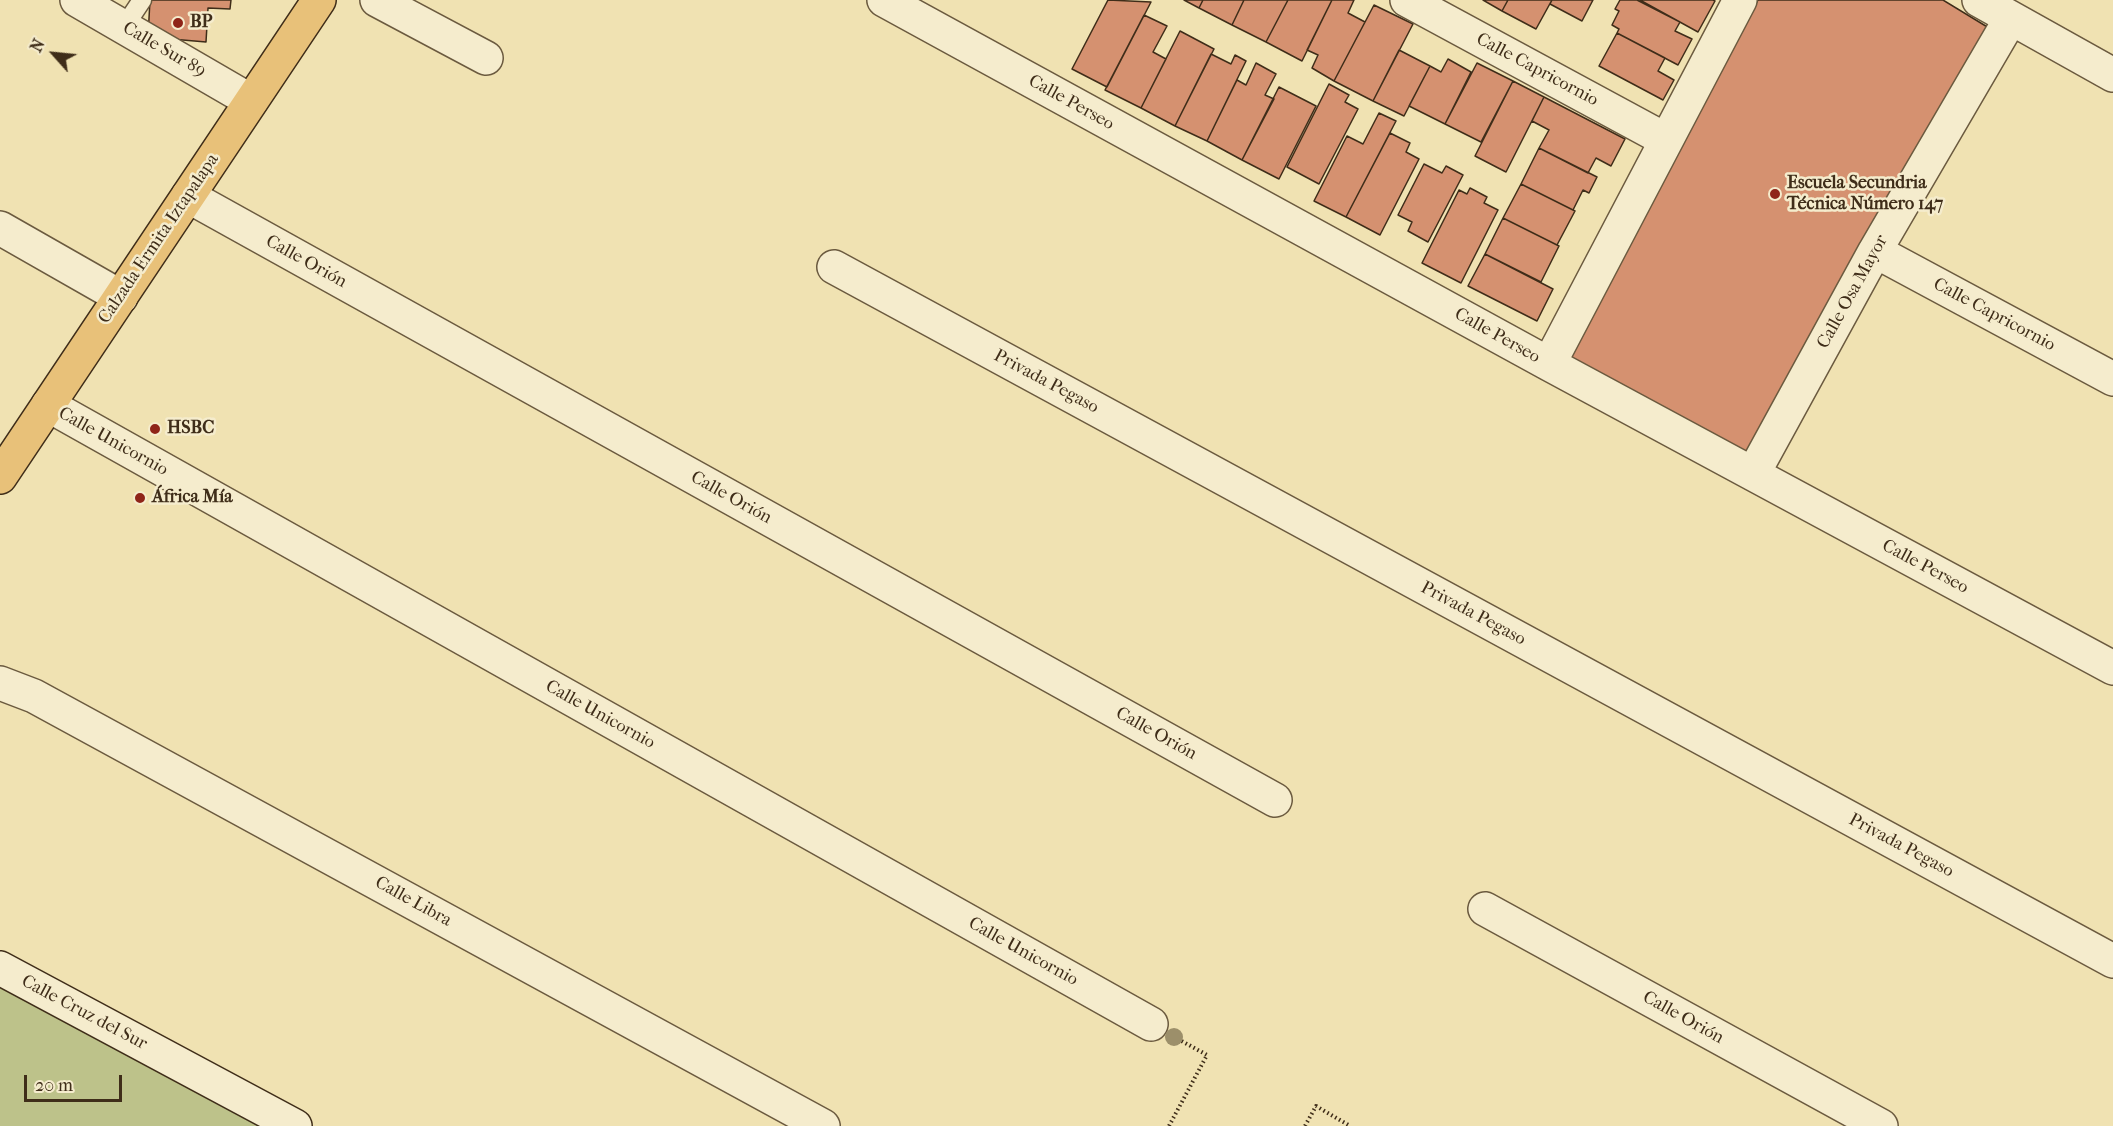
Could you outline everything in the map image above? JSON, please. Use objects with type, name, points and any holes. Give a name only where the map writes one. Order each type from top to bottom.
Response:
[{"type":"main road","name":"Calzada Ermita Iztapalapa","points":[[0,477],[319,0]]},
{"type":"street","name":"Calle Sur 89","points":[[78,0],[251,101]]},
{"type":"street","points":[[377,0],[486,58]]},
{"type":"street","name":"Calle Perseo","points":[[884,0],[1549,364],[2113,668]]},
{"type":"street","name":"Calle Capricornio","points":[[1407,0],[1666,140]]},
{"type":"street","points":[[1549,364],[1740,0]]},
{"type":"street","points":[[1979,0],[2113,75]]},
{"type":"street","name":"Calle Osa Mayor","points":[[1753,474],[1875,251],[2011,18]]},
{"type":"street","name":"Calle Orión","points":[[188,196],[1275,800]]},
{"type":"street","points":[[0,228],[121,297]]},
{"type":"street","name":"Calle Capricornio","points":[[1875,251],[2113,379]]},
{"type":"street","name":"Privada Pegaso","points":[[834,267],[2113,961]]},
{"type":"street","name":"Calle Unicornio","points":[[48,405],[1151,1024]]},
{"type":"street","name":"Calle Libra","points":[[0,683],[34,696],[823,1126]]},
{"type":"street","name":"Calle Orión","points":[[1485,909],[1881,1126]]},
{"type":"street","name":"Calle Cruz del Sur","points":[[0,968],[295,1126]]},
{"type":"lane","points":[[124,27],[142,0]]},
{"type":"path","points":[[1151,1024],[1207,1055],[1169,1126]]},
{"type":"path","points":[[1305,1126],[1316,1106],[1350,1126]]},
{"type":"green space","points":[[0,982],[270,1126],[0,1126]]},
{"type":"building","name":"BP","points":[[150,0],[231,0],[230,9],[208,8],[206,42],[148,37]]},
{"type":"building","points":[[1108,0],[1151,2],[1107,87],[1072,69]]},
{"type":"building","points":[[1184,0],[1203,0],[1199,8]]},
{"type":"building","points":[[1203,0],[1244,0],[1232,25],[1199,8]]},
{"type":"building","points":[[1244,0],[1288,0],[1266,42],[1232,25]]},
{"type":"building","points":[[1288,0],[1332,0],[1302,61],[1266,42]]},
{"type":"building","points":[[1332,0],[1354,0],[1348,13],[1365,22],[1334,81],[1312,68],[1318,55],[1307,50]]},
{"type":"building","points":[[1483,0],[1508,0],[1502,11]]},
{"type":"building","points":[[1508,0],[1552,0],[1536,29],[1502,11]]},
{"type":"building","points":[[1552,0],[1593,0],[1582,21],[1550,4]]},
{"type":"building","points":[[1620,0],[1637,0],[1680,22],[1675,31],[1692,39],[1678,65],[1617,33],[1619,29],[1612,25],[1619,11],[1615,9]]},
{"type":"building","points":[[1640,0],[1713,0],[1715,1],[1698,32]]},
{"type":"building","name":"Escuela Secundria Técnica Número 147","points":[[1758,0],[1943,0],[1989,28],[1746,452],[1569,360]]},
{"type":"building","points":[[1374,5],[1413,24],[1373,101],[1334,81]]},
{"type":"building","points":[[1144,15],[1167,26],[1153,52],[1166,59],[1141,108],[1105,90]]},
{"type":"building","points":[[1180,31],[1214,49],[1175,126],[1141,108]]},
{"type":"building","points":[[1617,33],[1665,58],[1658,71],[1674,80],[1663,100],[1599,66]]},
{"type":"building","points":[[1399,50],[1430,66],[1404,116],[1373,101]]},
{"type":"building","points":[[1211,54],[1231,64],[1235,55],[1246,61],[1207,141],[1175,126]]},
{"type":"building","points":[[1448,59],[1471,72],[1445,124],[1409,106],[1430,66],[1441,72]]},
{"type":"building","points":[[1256,63],[1276,74],[1265,95],[1274,99],[1242,160],[1207,141],[1237,80],[1246,85]]},
{"type":"building","points":[[1477,63],[1513,81],[1481,142],[1445,124]]},
{"type":"building","points":[[1513,81],[1544,97],[1506,172],[1475,156]]},
{"type":"building","points":[[1329,84],[1349,95],[1345,102],[1358,109],[1319,184],[1287,167]]},
{"type":"building","points":[[1279,87],[1316,106],[1279,179],[1242,160]]},
{"type":"building","points":[[1544,97],[1625,139],[1611,166],[1596,158],[1588,173],[1539,148],[1549,130],[1532,121]]},
{"type":"building","points":[[1379,113],[1396,121],[1346,217],[1314,201],[1347,136],[1363,144]]},
{"type":"building","points":[[1390,133],[1410,143],[1406,152],[1419,159],[1380,235],[1346,217]]},
{"type":"building","points":[[1539,148],[1597,177],[1589,193],[1583,190],[1573,210],[1521,184]]},
{"type":"building","points":[[1424,164],[1442,173],[1446,166],[1463,175],[1428,242],[1408,231],[1412,222],[1398,215]]},
{"type":"building","points":[[1521,184],[1575,211],[1557,245],[1503,218]]},
{"type":"building","points":[[1470,188],[1487,197],[1484,203],[1498,210],[1461,283],[1422,263],[1459,190],[1467,194]]},
{"type":"building","points":[[1503,218],[1559,246],[1541,282],[1485,254]]},
{"type":"building","points":[[1485,254],[1553,289],[1537,321],[1468,286]]},
{"type":"place","name":"BP","points":[[178,23]]},
{"type":"place","name":"Escuela Secundria Técnica Número 147","points":[[1775,194]]},
{"type":"place","name":"HSBC","points":[[155,429]]},
{"type":"place","name":"África Mía","points":[[140,498]]}]
